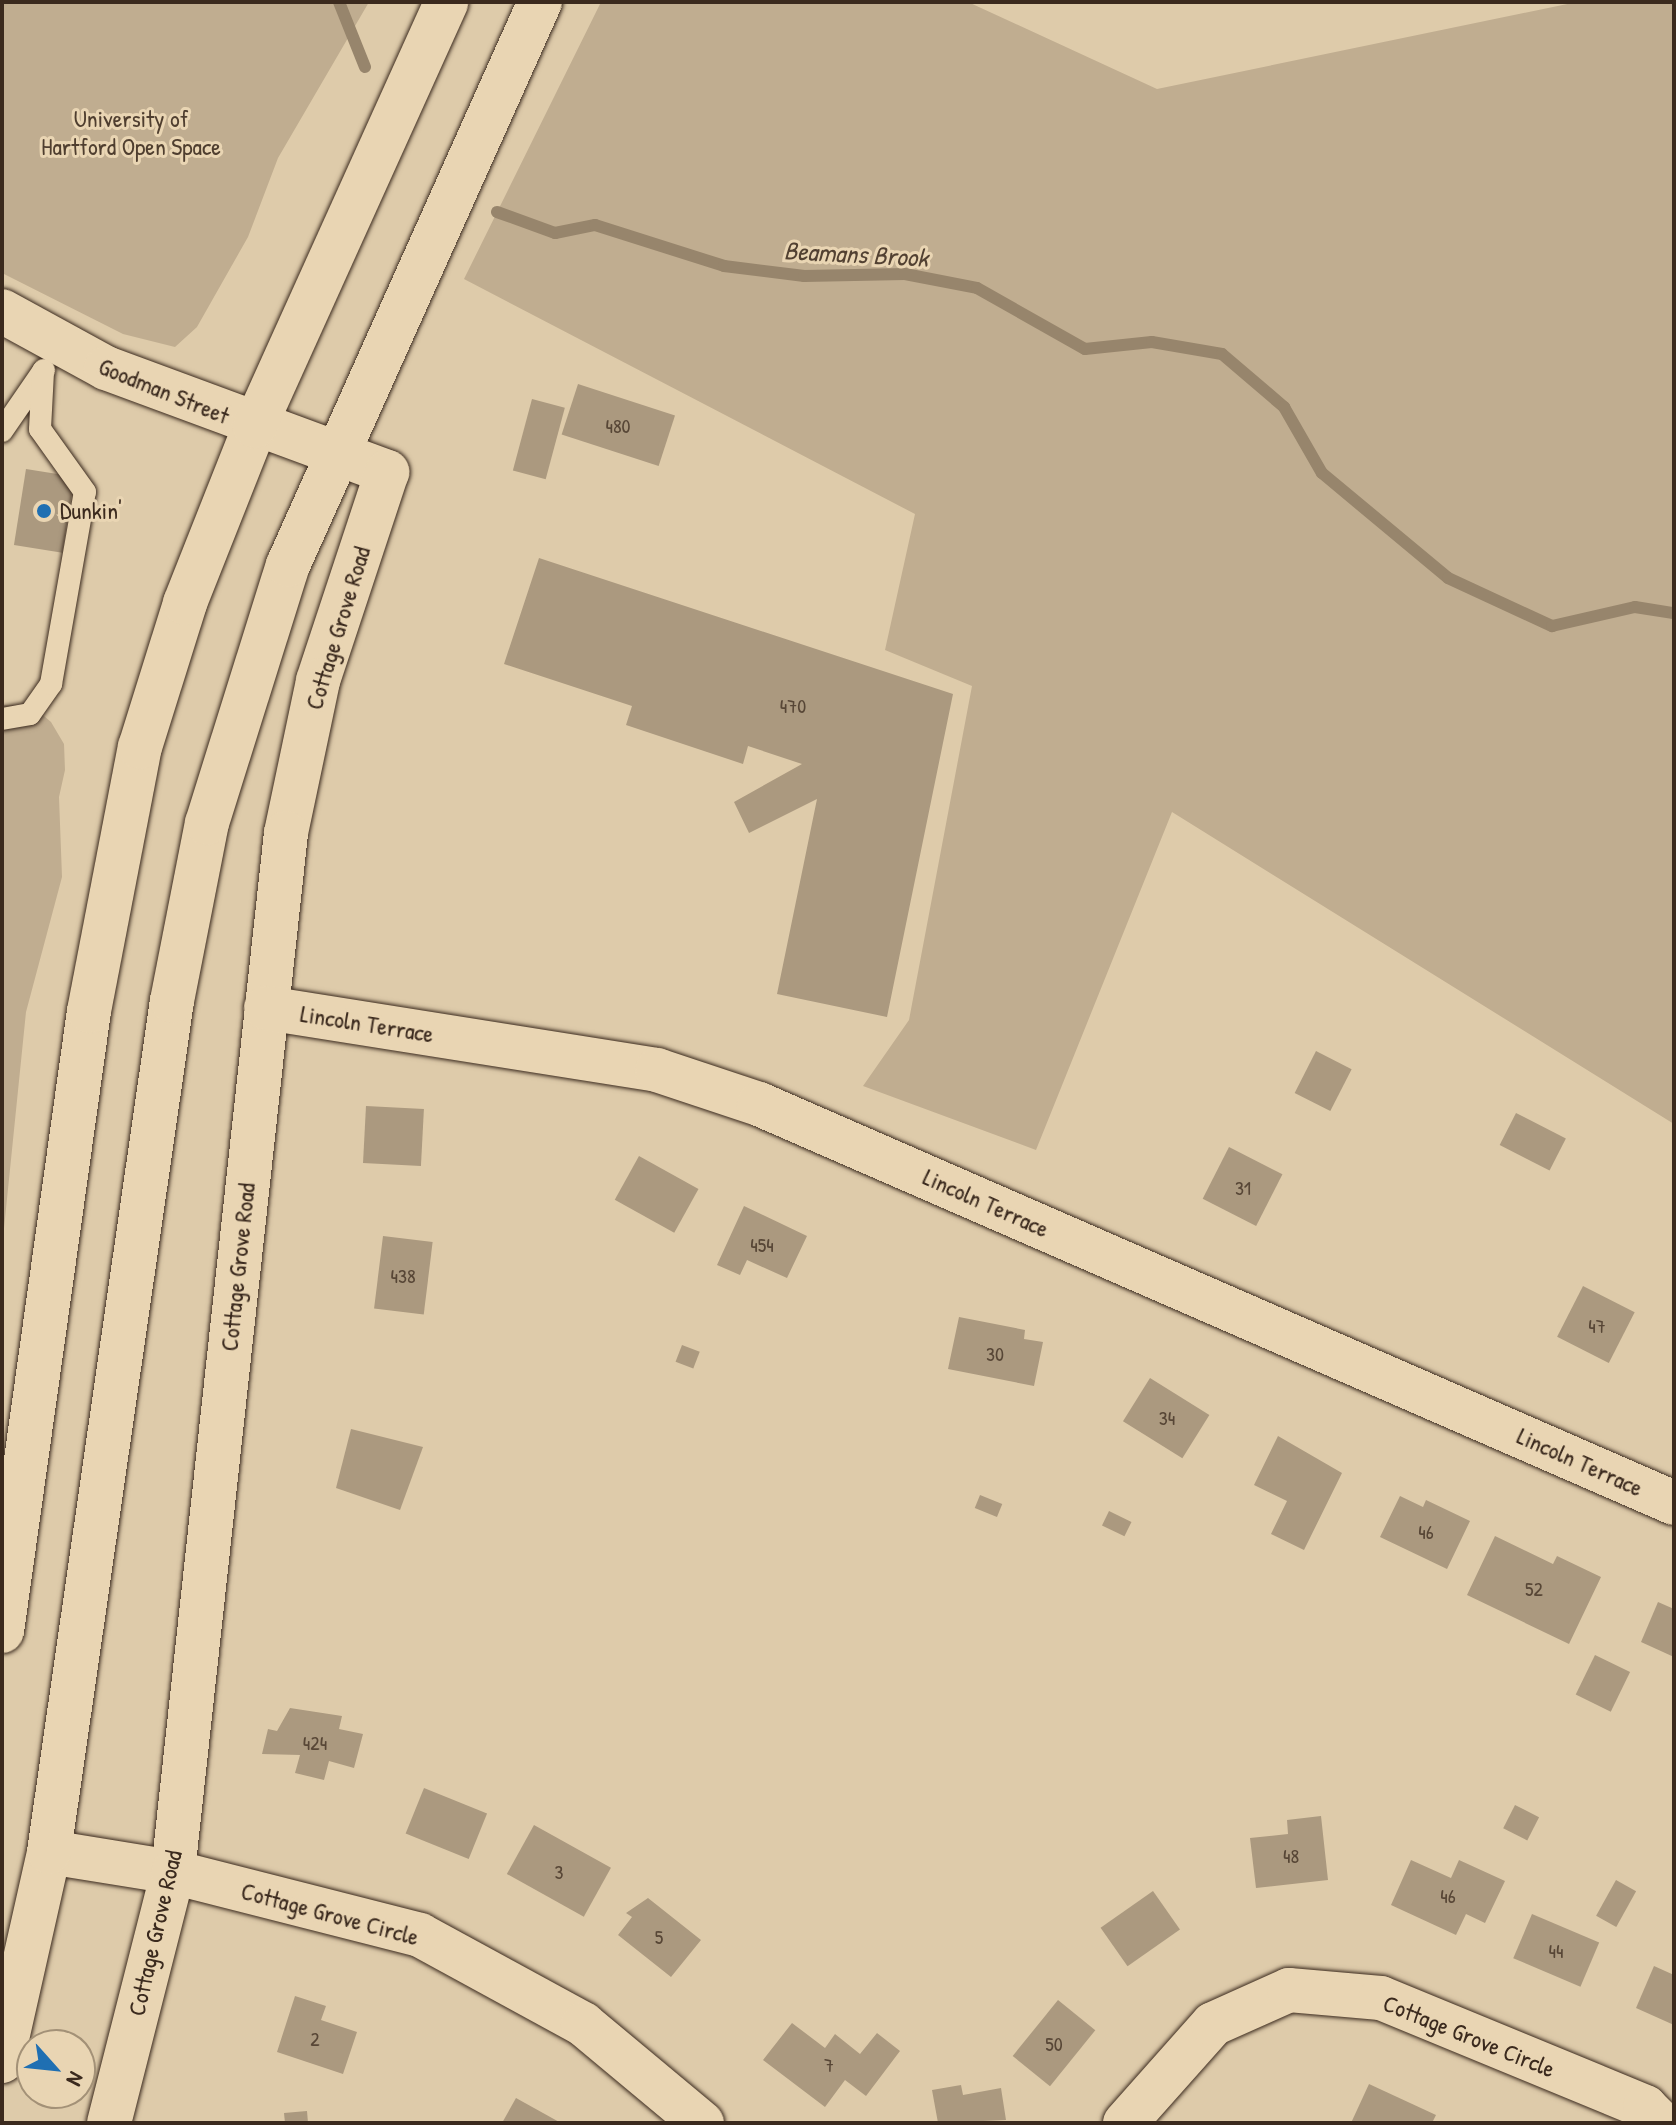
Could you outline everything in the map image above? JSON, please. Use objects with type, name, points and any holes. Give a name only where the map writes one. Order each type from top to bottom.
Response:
[{"type":"street","points":[[2,1631],[89,1011],[140,747],[185,603],[255,426],[446,2]]},
{"type":"street","points":[[2,2061],[49,1852],[172,1001],[207,823],[288,565],[334,454],[540,2]]},
{"type":"street","name":"Goodman Street","points":[[2,311],[50,358],[334,454]]},
{"type":"street","name":"Cottage Grove Road","points":[[109,2123],[173,1872],[286,833],[318,681],[387,472],[334,454]]},
{"type":"street","name":"Lincoln Terrace","points":[[266,1008],[657,1070],[759,1104],[1674,1503]]},
{"type":"street","name":"Cottage Grove Circle","points":[[49,1852],[173,1872],[420,1935],[583,2024],[702,2123]]},
{"type":"street","name":"Cottage Grove Circle","points":[[1125,2123],[1213,2024],[1289,1990],[1381,1998],[1645,2107],[1661,2123]]},
{"type":"lane","points":[[2,431],[50,358]]},
{"type":"lane","points":[[2,719],[30,714],[51,684],[85,492],[40,429],[50,358]]},
{"type":"green space","name":"University of Hartford Open Space","points":[[2,2],[369,2],[278,158],[248,237],[197,327],[175,347],[123,334],[2,273]]},
{"type":"green space","points":[[601,2],[968,2],[1157,89],[1577,2],[1674,2],[1674,1124],[1172,812],[1036,1150],[863,1086],[909,1020],[972,686],[885,650],[915,514],[464,279]]},
{"type":"green space","points":[[2,705],[31,705],[51,722],[64,744],[65,770],[59,797],[62,877],[26,1012],[2,1248]]},
{"type":"building","points":[[578,384],[675,416],[659,466],[562,434]]},
{"type":"building","points":[[532,399],[565,408],[546,479],[513,470]]},
{"type":"building","name":"Dunkin'","points":[[26,469],[74,477],[62,553],[14,545]]},
{"type":"building","points":[[539,558],[953,694],[887,1017],[777,994],[817,799],[749,833],[734,802],[802,764],[748,746],[743,764],[626,725],[632,706],[504,664]]},
{"type":"building","points":[[1316,1051],[1352,1069],[1330,1111],[1295,1093]]},
{"type":"building","points":[[366,1106],[424,1109],[421,1166],[363,1163]]},
{"type":"building","points":[[1516,1113],[1566,1138],[1550,1170],[1500,1145]]},
{"type":"building","points":[[1229,1147],[1282,1174],[1256,1226],[1203,1199]]},
{"type":"building","points":[[639,1156],[698,1189],[674,1233],[615,1200]]},
{"type":"building","points":[[744,1206],[807,1236],[787,1278],[747,1260],[740,1275],[717,1265]]},
{"type":"building","points":[[383,1236],[433,1242],[424,1315],[374,1308]]},
{"type":"building","points":[[1583,1286],[1635,1312],[1609,1363],[1557,1337]]},
{"type":"building","points":[[959,1317],[1025,1330],[1024,1339],[1043,1342],[1034,1386],[948,1369]]},
{"type":"building","points":[[682,1345],[700,1352],[693,1369],[676,1362]]},
{"type":"building","points":[[1150,1378],[1209,1415],[1182,1458],[1123,1421]]},
{"type":"building","points":[[351,1429],[423,1447],[400,1510],[336,1488]]},
{"type":"building","points":[[1278,1436],[1342,1473],[1304,1550],[1271,1534],[1287,1501],[1254,1485]]},
{"type":"building","points":[[980,1495],[1002,1504],[997,1517],[975,1508]]},
{"type":"building","points":[[1400,1496],[1423,1507],[1426,1500],[1470,1521],[1447,1569],[1380,1537]]},
{"type":"building","points":[[1109,1511],[1131,1522],[1124,1536],[1102,1525]]},
{"type":"building","points":[[1495,1536],[1553,1564],[1557,1556],[1601,1577],[1569,1644],[1467,1595]]},
{"type":"building","points":[[1658,1602],[1674,1609],[1674,1657],[1641,1642]]},
{"type":"building","points":[[1595,1655],[1630,1672],[1611,1712],[1576,1695]]},
{"type":"building","points":[[290,1708],[342,1716],[339,1729],[363,1734],[354,1768],[329,1761],[324,1780],[295,1773],[300,1755],[262,1754],[268,1729],[277,1731]]},
{"type":"building","points":[[424,1788],[487,1813],[469,1859],[406,1833]]},
{"type":"building","points":[[1515,1805],[1539,1817],[1527,1840],[1503,1828]]},
{"type":"building","points":[[1321,1816],[1328,1880],[1256,1888],[1250,1838],[1288,1834],[1287,1820]]},
{"type":"building","points":[[534,1825],[611,1868],[584,1917],[507,1874]]},
{"type":"building","points":[[1411,1860],[1451,1878],[1459,1860],[1505,1881],[1485,1923],[1466,1914],[1456,1935],[1391,1905]]},
{"type":"building","points":[[1616,1880],[1636,1891],[1616,1927],[1596,1916]]},
{"type":"building","points":[[1153,1891],[1180,1930],[1128,1966],[1101,1928]]},
{"type":"building","points":[[648,1898],[701,1940],[671,1977],[618,1935],[632,1917],[626,1913]]},
{"type":"building","points":[[1532,1914],[1599,1943],[1580,1987],[1513,1958]]},
{"type":"building","points":[[1654,1966],[1674,1975],[1674,2025],[1636,2008]]},
{"type":"building","points":[[295,1996],[326,2006],[321,2020],[357,2032],[343,2074],[277,2052]]},
{"type":"building","points":[[1058,2000],[1095,2030],[1050,2086],[1013,2056]]},
{"type":"building","points":[[792,2023],[825,2048],[835,2034],[860,2054],[877,2033],[900,2051],[866,2096],[845,2080],[825,2107],[763,2060]]},
{"type":"building","points":[[1369,2084],[1436,2115],[1432,2123],[1351,2123]]},
{"type":"building","points":[[961,2085],[963,2095],[1001,2088],[1006,2120],[938,2123],[932,2090]]},
{"type":"building","points":[[516,2098],[561,2123],[502,2123]]},
{"type":"building","points":[[307,2111],[308,2123],[285,2123],[284,2113]]},
{"type":"waterway","name":"Beamans Brook","points":[[339,2],[365,67]]},
{"type":"waterway","name":"Beamans Brook","points":[[497,212],[555,233],[595,225],[724,266],[804,276],[905,274],[977,288],[1085,349],[1152,342],[1222,354],[1284,407],[1322,473],[1448,578],[1552,626],[1635,607],[1674,613]]},
{"type":"place","name":"Dunkin'","points":[[44,511]]}]
